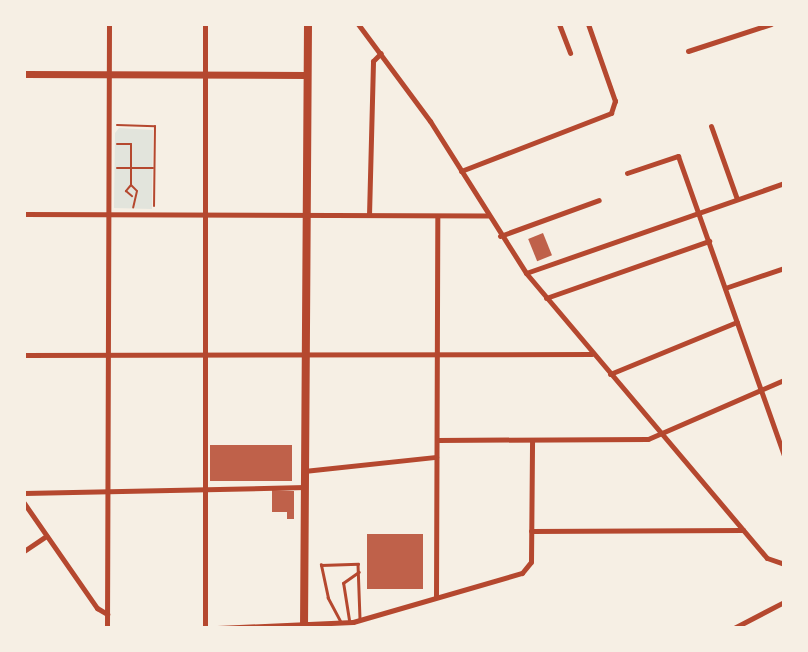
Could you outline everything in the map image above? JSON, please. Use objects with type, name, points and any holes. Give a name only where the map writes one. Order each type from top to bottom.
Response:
[{"type":"main road","points":[[304,627],[308,24]]},
{"type":"street","points":[[107,628],[110,24]]},
{"type":"street","points":[[205,24],[205,628]]},
{"type":"street","points":[[358,24],[461,170],[500,236],[526,273],[771,562],[783,564]]},
{"type":"street","points":[[559,24],[570,53]]},
{"type":"street","points":[[461,170],[611,113],[615,101],[588,24]]},
{"type":"street","points":[[688,51],[771,24]]},
{"type":"street","points":[[369,215],[373,61],[381,54]]},
{"type":"street","points":[[24,74],[307,75]]},
{"type":"street","points":[[711,126],[737,199]]},
{"type":"street","points":[[627,173],[678,156],[783,456]]},
{"type":"street","points":[[526,273],[783,183]]},
{"type":"street","points":[[500,236],[599,200]]},
{"type":"street","points":[[24,214],[305,213],[488,216]]},
{"type":"street","points":[[436,597],[437,216]]},
{"type":"street","points":[[546,298],[709,241]]},
{"type":"street","points":[[726,288],[783,268]]},
{"type":"street","points":[[610,374],[737,322]]},
{"type":"street","points":[[24,355],[304,352],[592,354]]},
{"type":"street","points":[[436,440],[640,440],[663,436],[783,380]]},
{"type":"street","points":[[217,628],[342,624],[522,573],[531,562],[532,440]]},
{"type":"street","points":[[304,471],[436,457]]},
{"type":"street","points":[[24,493],[304,487]]},
{"type":"street","points":[[24,503],[97,608],[107,614]]},
{"type":"street","points":[[531,531],[743,530]]},
{"type":"street","points":[[24,551],[46,536]]},
{"type":"street","points":[[734,628],[783,602]]},
{"type":"lane","points":[[342,624],[328,598],[321,565],[358,564],[360,620]]},
{"type":"lane","points":[[349,622],[343,583],[359,572]]},
{"type":"path","points":[[109,125],[155,126],[154,214]]},
{"type":"path","points":[[109,144],[131,144],[131,185],[126,191],[132,197],[133,214]]},
{"type":"path","points":[[109,168],[155,168]]},
{"type":"path","points":[[131,185],[137,191],[132,197]]},
{"type":"shaded area","points":[[119,128],[153,130],[152,209],[114,208],[115,133]]},
{"type":"building","points":[[543,233],[552,255],[537,261],[528,239]]},
{"type":"building","points":[[210,445],[292,445],[292,481],[210,481]]},
{"type":"building","points":[[272,490],[294,491],[294,519],[287,519],[287,512],[272,512]]},
{"type":"building","points":[[367,534],[423,534],[423,589],[367,589]]}]
